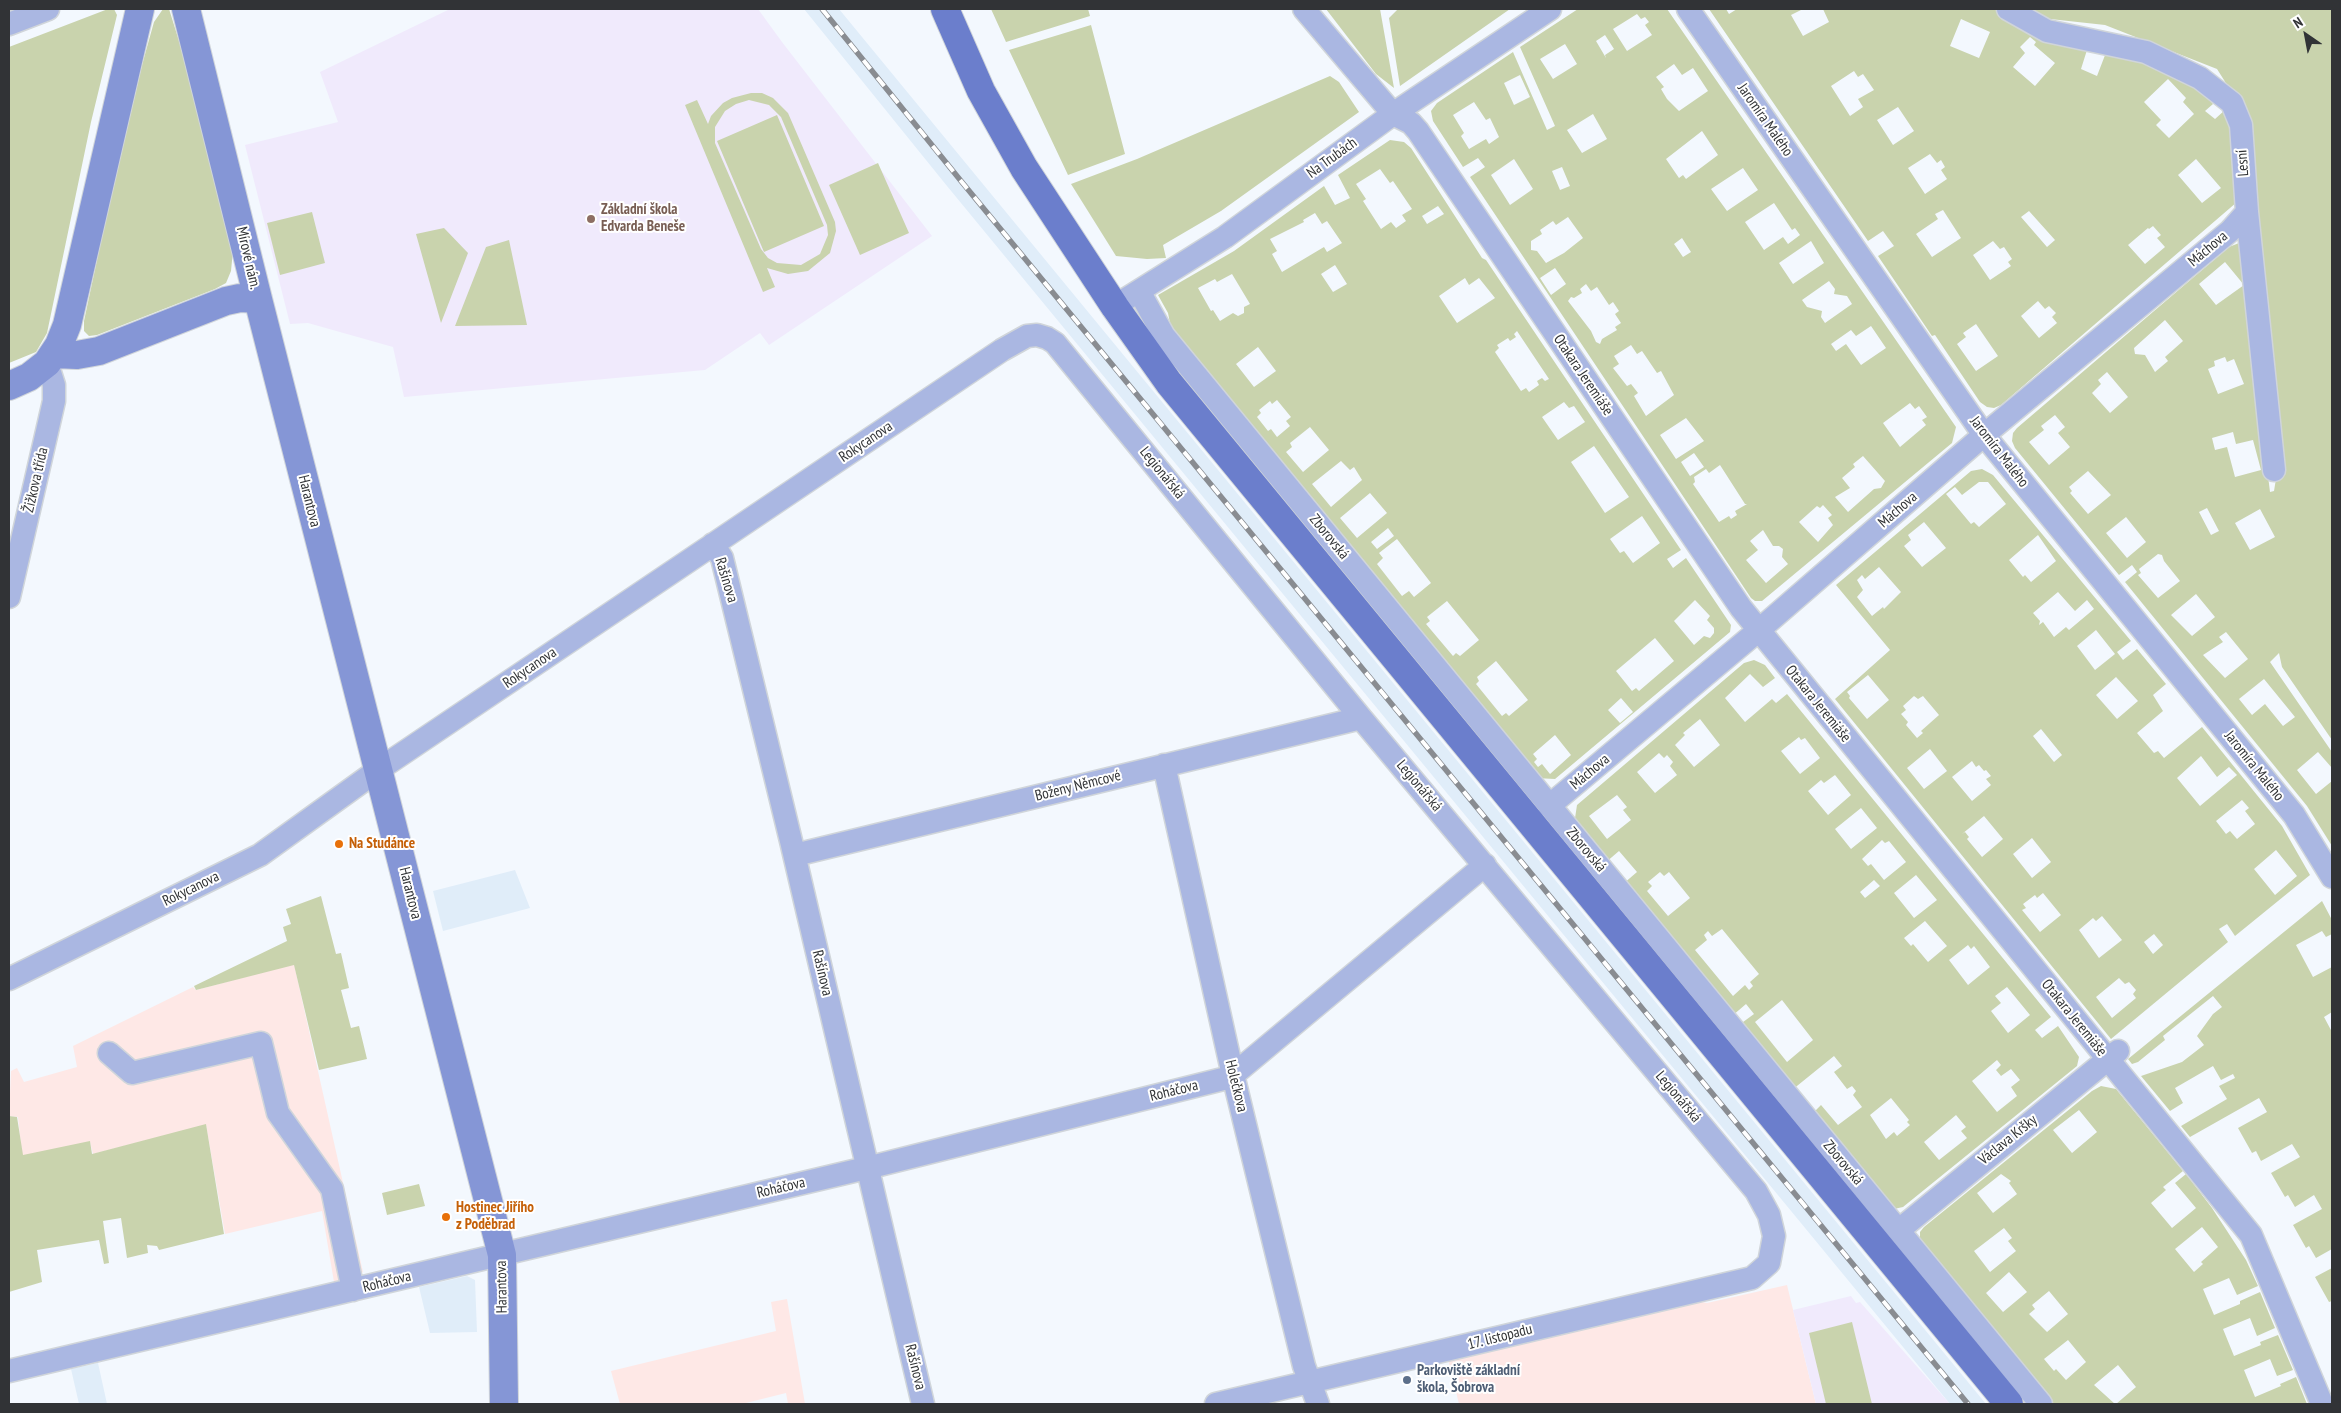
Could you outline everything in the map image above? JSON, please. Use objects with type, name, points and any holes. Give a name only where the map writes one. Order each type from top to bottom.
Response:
[{"type":"main road","points":[[945,9],[981,91],[1024,168],[1115,307],[1169,382],[2009,1404]]},
{"type":"street","points":[[9,24],[48,9]]},
{"type":"street","points":[[9,386],[29,377],[50,358],[71,314],[140,9]]},
{"type":"street","name":"Mírové nám.","points":[[50,358],[99,351],[226,301],[240,298],[258,300],[186,9]]},
{"type":"street","name":"Otakara Jeremiáše","points":[[1304,9],[1392,114],[1411,123],[1418,131],[1741,608],[2113,1055],[2251,1235],[2322,1404]]},
{"type":"street","name":"Na Trubách","points":[[1115,307],[1225,238],[1392,114],[1550,9]]},
{"type":"street","name":"Jaromíra Malého","points":[[1688,9],[1984,435],[2294,815],[2332,876]]},
{"type":"street","name":"Lesní","points":[[2008,9],[2047,31],[2146,52],[2200,78],[2232,103],[2240,125],[2247,212],[2274,470]]},
{"type":"street","name":"Máchova","points":[[1549,806],[1759,630],[1984,435],[2222,238],[2247,212]]},
{"type":"street","name":"Zborovská","points":[[1139,291],[1164,336],[2041,1404]]},
{"type":"street","name":"Harantova","points":[[258,300],[502,1255],[504,1404]]},
{"type":"street","name":"Rokycanova","points":[[9,979],[260,854],[378,770],[1015,342],[1037,335]]},
{"type":"street","name":"Legionářská","points":[[1037,335],[1055,342],[1361,718],[1756,1191],[1769,1214],[1774,1236],[1772,1254]]},
{"type":"street","name":"Žižkova třída","points":[[9,597],[54,400],[50,358]]},
{"type":"street","name":"Rašínova","points":[[713,544],[722,558],[795,856],[866,1168],[924,1404]]},
{"type":"street","name":"Boženy Němcové","points":[[795,856],[1361,718]]},
{"type":"street","name":"Holečkova","points":[[1164,765],[1233,1075],[1304,1366],[1318,1404]]},
{"type":"street","name":"Roháčova","points":[[9,1370],[866,1168],[1223,1079],[1233,1075],[1485,865]]},
{"type":"street","points":[[109,1053],[132,1073],[261,1043],[278,1113],[332,1189],[353,1290]]},
{"type":"street","name":"Václava Kršky","points":[[1899,1230],[2113,1055]]},
{"type":"street","name":"17. listopadu","points":[[1216,1404],[1752,1278],[1770,1264],[1772,1254]]},
{"type":"shaded area","name":"Základní škola Edvarda Beneše","points":[[450,9],[758,9],[932,236],[769,345],[760,333],[705,370],[404,397],[393,347],[308,323],[290,324],[245,145],[338,122],[320,72]]},
{"type":"shaded area","points":[[804,9],[839,9],[1986,1404],[1950,1404],[947,186]]},
{"type":"shaded area","points":[[515,870],[530,908],[443,931],[433,891]]},
{"type":"shaded area","points":[[294,964],[363,1272],[355,1278],[334,1282],[322,1211],[225,1234],[206,1125],[93,1154],[90,1142],[22,1156],[18,1117],[9,1116],[11,1071],[17,1068],[24,1082],[77,1067],[73,1046],[193,987],[196,990]]},
{"type":"shaded area","points":[[467,1276],[475,1280],[477,1332],[430,1333],[419,1287]]},
{"type":"shaded area","points":[[1787,1285],[1816,1404],[1459,1404],[1448,1359],[1690,1300],[1707,1303]]},
{"type":"shaded area","points":[[1851,1296],[1856,1303],[1860,1302],[1950,1404],[1816,1404],[1793,1310]]},
{"type":"shaded area","points":[[787,1299],[805,1404],[788,1404],[786,1393],[742,1404],[620,1404],[611,1371],[776,1331],[771,1302]]},
{"type":"shaded area","points":[[98,1363],[107,1404],[79,1404],[71,1369]]},
{"type":"green space","points":[[108,9],[114,9],[117,15],[91,122],[47,333],[36,352],[9,363],[9,47]]},
{"type":"green space","points":[[163,9],[169,9],[190,76],[233,250],[231,271],[226,283],[215,289],[97,335],[89,336],[84,331],[84,321],[101,241],[142,65],[154,22]]},
{"type":"green space","points":[[991,9],[1088,9],[1090,16],[1006,42]]},
{"type":"green space","points":[[1326,9],[1380,9],[1394,88],[1376,74]]},
{"type":"green space","points":[[1398,9],[1510,9],[1400,86],[1389,18]]},
{"type":"green space","points":[[1578,9],[1667,9],[1956,427],[1952,443],[1762,601],[1755,601],[1751,598],[1470,177],[1485,167],[1478,158],[1463,167],[1433,121],[1431,111],[1437,103],[1513,52],[1547,130],[1555,126],[1520,47]],"holes":[[[1637,14],[1641,19],[1645,17],[1649,22],[1645,25],[1652,35],[1627,51],[1613,29]],[[1605,35],[1614,49],[1605,55],[1606,58],[1596,41]],[[1565,44],[1577,64],[1553,79],[1540,59]],[[1674,64],[1682,75],[1693,68],[1708,91],[1679,111],[1667,99],[1661,89],[1664,87],[1656,77]],[[1520,75],[1530,97],[1514,105],[1504,83]],[[1474,102],[1486,120],[1490,118],[1499,137],[1489,144],[1486,139],[1469,149],[1461,136],[1464,133],[1453,115]],[[1593,114],[1607,139],[1582,153],[1567,130]],[[1702,131],[1718,155],[1686,179],[1683,175],[1679,178],[1666,159]],[[1514,159],[1533,189],[1510,205],[1491,175]],[[1562,167],[1570,186],[1560,190],[1552,171]],[[1743,168],[1758,190],[1727,211],[1711,189]],[[1774,203],[1792,230],[1795,228],[1800,235],[1788,244],[1783,237],[1764,250],[1745,222]],[[1568,217],[1583,238],[1564,253],[1546,263],[1537,251],[1531,250],[1531,241],[1542,234],[1540,230],[1553,221],[1556,225]],[[1682,238],[1691,252],[1683,257],[1674,244]],[[1811,241],[1824,263],[1793,284],[1779,263]],[[1555,268],[1566,284],[1551,295],[1540,278]],[[1829,281],[1835,289],[1834,294],[1847,296],[1852,304],[1825,323],[1821,317],[1822,311],[1807,307],[1802,300]],[[1586,284],[1591,291],[1597,287],[1609,305],[1613,302],[1619,311],[1615,314],[1621,323],[1615,327],[1617,330],[1602,339],[1600,344],[1596,342],[1591,331],[1568,301],[1571,297],[1574,298],[1582,293],[1580,289]],[[1871,326],[1886,348],[1861,365],[1846,344],[1836,351],[1831,344],[1851,330],[1856,336]],[[1631,345],[1637,354],[1642,351],[1657,373],[1661,371],[1674,395],[1646,416],[1634,396],[1638,393],[1631,384],[1627,386],[1613,368],[1619,364],[1614,356]],[[1910,403],[1915,409],[1919,406],[1927,417],[1922,420],[1926,425],[1900,447],[1883,423]],[[1686,418],[1704,441],[1676,459],[1660,435]],[[1694,453],[1704,467],[1690,476],[1681,462]],[[1863,456],[1885,481],[1881,488],[1874,489],[1848,512],[1835,497],[1850,488],[1842,478],[1855,467],[1853,464]],[[1720,465],[1745,504],[1747,504],[1735,511],[1737,515],[1731,519],[1729,516],[1719,522],[1693,484],[1695,482],[1694,477],[1706,469],[1709,473]],[[1823,505],[1832,515],[1828,518],[1833,525],[1818,542],[1799,522],[1817,506],[1820,508]],[[1763,530],[1773,546],[1779,546],[1783,549],[1782,557],[1788,564],[1766,583],[1746,560],[1758,550],[1750,541]]]},
{"type":"green space","points":[[1709,9],[1726,9],[1729,14],[1737,9],[1803,9],[1791,15],[1803,36],[1829,22],[1823,9],[1998,9],[2087,50],[2081,69],[2097,76],[2107,50],[2146,56],[2213,97],[2210,100],[2213,104],[2205,111],[2215,119],[2225,110],[2235,126],[2237,202],[2001,405],[1994,408],[1987,407],[1980,402],[1935,335],[1932,336],[1878,256],[1894,246],[1883,231],[1868,241]],"holes":[[[1961,19],[1990,32],[1979,58],[1950,46]],[[2030,37],[2036,42],[2034,45],[2055,63],[2035,86],[2013,67],[2025,53],[2020,47]],[[1854,71],[1858,77],[1863,74],[1874,90],[1858,99],[1863,107],[1850,116],[1831,86]],[[2168,79],[2186,98],[2183,102],[2194,114],[2169,138],[2156,125],[2161,120],[2144,102]],[[1898,107],[1914,131],[1893,145],[1877,120]],[[1930,154],[1937,163],[1941,160],[1945,167],[1941,170],[1947,179],[1925,194],[1908,168]],[[2196,159],[2221,188],[2202,203],[2178,175]],[[1943,210],[1961,238],[1932,257],[1916,234],[1938,219],[1935,214]],[[2029,211],[2055,240],[2047,247],[2021,217]],[[2153,226],[2161,235],[2157,238],[2165,247],[2145,264],[2128,245]],[[1993,241],[2000,249],[2004,247],[2012,259],[2008,262],[2011,266],[1990,280],[1973,255]],[[2038,301],[2045,309],[2049,306],[2056,313],[2052,317],[2057,323],[2039,338],[2021,316]],[[1976,324],[1998,356],[1976,371],[1957,344],[1966,337],[1963,333]]]},
{"type":"green space","points":[[2017,9],[2332,9],[2332,740],[2282,667],[2279,653],[2270,662],[2332,752],[2332,768],[2318,752],[2297,770],[2316,794],[2332,781],[2332,846],[2307,806],[2125,582],[2137,572],[2132,565],[2119,575],[2015,448],[2012,441],[2013,433],[2017,428],[2229,247],[2239,243],[2270,492],[2274,491],[2281,448],[2243,110],[2217,69],[2105,25],[2032,17]],"holes":[[[2225,262],[2244,285],[2216,305],[2199,284]],[[2165,320],[2183,341],[2165,357],[2168,361],[2155,372],[2145,355],[2135,354],[2134,348]],[[2225,357],[2227,362],[2234,359],[2244,384],[2218,394],[2208,369],[2215,366],[2214,361]],[[2107,372],[2128,397],[2110,413],[2092,393],[2101,384],[2098,380]],[[2055,415],[2065,427],[2058,433],[2070,447],[2049,465],[2029,442],[2044,430],[2041,426]],[[2233,432],[2236,444],[2253,440],[2261,470],[2235,477],[2227,447],[2215,450],[2212,438]],[[2088,471],[2111,495],[2088,514],[2070,493],[2072,491],[2069,487]],[[2207,508],[2219,531],[2211,535],[2199,512]],[[2260,509],[2275,537],[2250,550],[2235,523]],[[2126,517],[2146,542],[2127,558],[2106,533]],[[2158,554],[2162,555],[2164,561],[2180,581],[2158,598],[2138,575],[2141,573],[2139,569]],[[2196,594],[2215,617],[2192,636],[2171,615]],[[2226,632],[2248,659],[2225,678],[2203,655],[2223,642],[2219,637]],[[2264,679],[2295,717],[2283,726],[2265,704],[2252,715],[2239,699]]]},
{"type":"green space","points":[[1091,25],[1125,154],[1068,175],[1009,50]]},
{"type":"green space","points":[[1330,76],[1339,82],[1359,112],[1221,211],[1163,245],[1166,258],[1147,259],[1116,256],[1071,184],[1137,159]]},
{"type":"green space","points":[[751,93],[762,93],[773,98],[788,113],[835,222],[836,231],[830,253],[808,271],[788,274],[767,268],[775,287],[763,292],[685,105],[697,100],[708,124],[711,116],[723,103],[732,98]],"holes":[[[749,100],[769,105],[781,117],[827,225],[828,235],[820,254],[801,265],[777,263],[768,258],[761,249],[715,143],[715,127],[725,111],[736,104]]]},
{"type":"green space","points":[[777,115],[824,226],[764,252],[717,141]]},
{"type":"green space","points":[[1390,140],[1404,142],[1411,148],[1482,258],[1486,260],[1681,550],[1667,559],[1673,568],[1686,558],[1731,625],[1730,632],[1555,779],[1535,778],[1173,338],[1168,313],[1158,295],[1234,251],[1324,186],[1335,205],[1350,198],[1338,175]],"holes":[[[1380,169],[1390,183],[1393,181],[1412,209],[1402,215],[1406,221],[1396,228],[1391,222],[1381,229],[1363,201],[1366,199],[1356,184]],[[1438,206],[1444,214],[1427,224],[1422,216]],[[1315,213],[1322,224],[1327,221],[1342,243],[1327,252],[1324,247],[1282,272],[1272,254],[1277,251],[1270,239],[1304,222],[1303,220]],[[1335,265],[1347,284],[1333,292],[1321,274]],[[1232,274],[1250,304],[1244,307],[1244,313],[1238,316],[1233,313],[1220,321],[1213,310],[1211,311],[1198,288],[1215,279],[1217,282]],[[1465,278],[1469,285],[1479,278],[1495,298],[1457,323],[1439,296]],[[1517,331],[1549,379],[1545,381],[1542,378],[1537,381],[1539,385],[1529,392],[1526,388],[1521,391],[1495,352],[1499,348],[1497,345],[1508,338],[1510,341],[1516,337],[1514,334]],[[1258,347],[1276,371],[1254,387],[1236,364]],[[1277,400],[1291,417],[1286,421],[1290,426],[1277,437],[1271,429],[1268,431],[1257,417],[1261,413],[1259,410],[1270,401],[1272,404]],[[1564,402],[1569,408],[1574,406],[1585,422],[1558,440],[1542,417]],[[1310,427],[1329,450],[1303,472],[1286,452],[1292,447],[1290,443]],[[1594,446],[1629,497],[1605,513],[1571,462]],[[1341,461],[1350,470],[1354,467],[1362,480],[1331,507],[1312,484]],[[1370,493],[1387,513],[1357,538],[1340,518]],[[1642,516],[1660,543],[1633,563],[1624,551],[1620,553],[1610,539]],[[1388,528],[1394,536],[1377,549],[1371,542]],[[1397,539],[1431,583],[1414,597],[1409,591],[1402,596],[1377,564],[1383,558],[1379,553]],[[1695,600],[1710,616],[1707,620],[1714,628],[1714,633],[1710,638],[1704,636],[1694,645],[1674,621]],[[1447,601],[1479,640],[1460,656],[1456,653],[1453,656],[1426,624],[1430,621],[1427,617]],[[1655,638],[1674,661],[1639,691],[1636,688],[1632,691],[1616,671]],[[1496,661],[1528,700],[1509,716],[1506,713],[1502,716],[1476,684],[1479,681],[1477,677]],[[1621,698],[1633,712],[1620,723],[1608,710]],[[1555,735],[1571,755],[1550,774],[1542,764],[1538,767],[1534,762],[1537,759],[1533,754]]]},
{"type":"green space","points":[[878,163],[909,233],[860,255],[829,185]]},
{"type":"green space","points":[[312,212],[325,263],[280,275],[267,223]]},
{"type":"green space","points":[[444,228],[468,253],[441,323],[416,234]]},
{"type":"green space","points":[[509,240],[527,325],[455,326],[486,247]]},
{"type":"green space","points":[[1982,469],[1993,475],[2131,641],[2117,652],[2123,660],[2137,649],[2166,684],[2153,695],[2163,711],[2137,733],[2154,753],[2158,751],[2164,758],[2202,727],[2282,826],[2310,875],[2235,936],[2227,924],[2219,929],[2228,942],[2111,1039],[1835,699],[1890,650],[1836,585],[1971,471]],"holes":[[[1979,482],[1988,482],[2006,504],[1979,527],[1974,522],[1971,524],[1946,494],[1955,487],[1962,495]],[[1924,522],[1946,548],[1922,567],[1904,546],[1911,540],[1908,535]],[[2038,535],[2056,561],[2031,582],[2025,575],[2023,577],[2009,560]],[[1879,567],[1901,592],[1884,609],[1883,607],[1872,616],[1857,597],[1863,590],[1857,580],[1862,575],[1865,579]],[[2058,592],[2075,611],[2087,600],[2094,609],[2069,630],[2066,627],[2054,637],[2043,622],[2039,625],[2040,621],[2033,613]],[[2096,630],[2115,654],[2095,670],[2077,646]],[[1868,675],[1889,700],[1867,719],[1849,698],[1850,696],[1847,692]],[[2116,677],[2138,701],[2117,719],[2096,695]],[[1914,696],[1918,699],[1923,696],[1939,715],[1921,731],[1923,733],[1917,738],[1906,725],[1908,722],[1901,714],[1906,710],[1903,706]],[[2041,729],[2062,755],[2054,762],[2033,736]],[[1930,749],[1947,771],[1924,789],[1907,768]],[[2201,756],[2217,777],[2229,767],[2237,775],[2200,806],[2177,778]],[[1972,761],[1976,767],[1979,765],[1991,776],[1986,779],[1991,785],[1972,801],[1952,777]],[[2242,800],[2249,808],[2245,811],[2255,824],[2237,839],[2230,831],[2226,834],[2216,821]],[[1984,816],[2003,839],[1982,857],[1967,839],[1969,837],[1965,832],[1962,834]],[[2032,838],[2051,862],[2032,878],[2013,854]],[[2276,850],[2297,876],[2275,895],[2254,869]],[[2043,893],[2061,915],[2040,932],[2022,910],[2026,908],[2023,904],[2035,895],[2037,898]],[[2102,916],[2122,940],[2099,958],[2079,930],[2093,918],[2096,921]],[[2154,934],[2163,945],[2153,954],[2144,942]],[[2119,978],[2125,984],[2129,982],[2136,990],[2133,994],[2136,998],[2112,1018],[2096,997]]]},
{"type":"green space","points":[[1754,660],[1765,665],[1775,678],[1763,687],[1750,674],[1725,698],[1745,722],[1772,699],[1776,703],[1787,694],[2051,1017],[2035,1030],[2042,1038],[2058,1026],[2079,1057],[2077,1066],[1903,1207],[1894,1209],[1812,1114],[1821,1105],[1838,1125],[1862,1107],[1853,1095],[1856,1091],[1852,1086],[1847,1089],[1834,1072],[1842,1066],[1834,1056],[1792,1090],[1739,1025],[1754,1014],[1746,1004],[1732,1016],[1623,884],[1637,872],[1619,851],[1605,863],[1574,825],[1577,805],[1744,663]],"holes":[[[1700,719],[1720,745],[1694,767],[1675,745],[1685,735],[1683,733]],[[1799,737],[1801,740],[1805,738],[1820,758],[1800,774],[1781,751]],[[1659,753],[1664,758],[1667,755],[1673,762],[1670,766],[1677,775],[1655,793],[1637,772]],[[1835,775],[1851,795],[1828,815],[1808,791],[1821,780],[1824,783]],[[1617,795],[1627,807],[1623,810],[1631,820],[1607,839],[1589,816]],[[1861,808],[1877,828],[1851,849],[1835,829]],[[1882,840],[1885,843],[1889,841],[1906,862],[1884,880],[1871,864],[1868,866],[1862,859]],[[1660,872],[1664,876],[1669,872],[1690,898],[1668,916],[1647,891],[1652,886],[1648,882]],[[1916,875],[1937,900],[1914,918],[1894,893]],[[1874,880],[1880,886],[1865,898],[1860,892]],[[1925,921],[1947,946],[1928,962],[1913,944],[1911,946],[1904,938]],[[1722,929],[1759,974],[1750,982],[1753,986],[1749,990],[1745,985],[1733,996],[1695,950],[1707,940],[1704,935],[1708,931],[1712,936]],[[1968,945],[1971,949],[1974,946],[1990,967],[1968,985],[1949,960]],[[2007,987],[2030,1015],[2008,1033],[1991,1011],[2001,1003],[1995,996]],[[1782,1000],[1813,1040],[1787,1062],[1755,1022]],[[1997,1060],[2001,1065],[1996,1070],[2001,1076],[2011,1069],[2020,1080],[2011,1087],[2017,1096],[1997,1112],[1972,1081]],[[1891,1098],[1909,1120],[1907,1122],[1910,1125],[1897,1136],[1894,1132],[1886,1139],[1870,1115]],[[1956,1115],[1966,1127],[1961,1131],[1967,1138],[1939,1160],[1924,1142]]]},
{"type":"green space","points":[[321,896],[336,954],[341,953],[349,988],[341,990],[351,1028],[359,1026],[367,1059],[319,1070],[294,965],[196,990],[194,986],[287,941],[283,927],[291,924],[286,909]]},
{"type":"green space","points":[[2322,901],[2332,920],[2332,934],[2326,937],[2322,931],[2296,945],[2313,977],[2332,967],[2332,1012],[2324,1017],[2332,1032],[2332,1249],[2316,1258],[2309,1246],[2306,1248],[2293,1225],[2322,1209],[2314,1195],[2295,1207],[2288,1195],[2285,1197],[2271,1173],[2300,1157],[2292,1144],[2261,1161],[2256,1151],[2252,1153],[2238,1128],[2267,1112],[2259,1098],[2190,1137],[2181,1126],[2227,1099],[2219,1086],[2235,1078],[2233,1074],[2221,1080],[2213,1066],[2175,1088],[2183,1103],[2170,1111],[2141,1076],[2182,1062],[2204,1045],[2197,1036],[2213,1014],[2222,1007],[2213,996],[2163,1036],[2165,1040],[2138,1062],[2132,1064],[2128,1059]]},
{"type":"green space","points":[[2101,1086],[2116,1089],[2183,1171],[2163,1187],[2166,1190],[2151,1203],[2172,1228],[2196,1208],[2175,1183],[2186,1174],[2212,1208],[2246,1260],[2258,1286],[2237,1295],[2229,1278],[2203,1289],[2214,1315],[2240,1304],[2240,1301],[2260,1292],[2275,1328],[2257,1336],[2250,1318],[2223,1329],[2234,1356],[2261,1345],[2260,1342],[2278,1335],[2293,1370],[2277,1376],[2270,1359],[2244,1370],[2255,1397],[2281,1386],[2280,1384],[2296,1377],[2307,1404],[2116,1404],[2136,1387],[2118,1365],[2094,1385],[2115,1404],[2049,1404],[1920,1243],[1920,1232],[1924,1227],[2092,1091]],"holes":[[[2079,1110],[2097,1132],[2072,1153],[2053,1130]],[[2001,1174],[2011,1181],[2009,1183],[2017,1194],[1993,1213],[1977,1193]],[[2202,1227],[2218,1247],[2201,1262],[2203,1264],[2194,1272],[2175,1249]],[[2004,1228],[2012,1238],[2008,1241],[2016,1251],[1990,1272],[1974,1251]],[[2009,1272],[2027,1292],[2003,1312],[1986,1293]],[[2049,1291],[2068,1314],[2047,1332],[2029,1314],[2035,1309],[2032,1305]],[[2068,1340],[2086,1362],[2066,1380],[2056,1369],[2054,1371],[2044,1359]]]},
{"type":"green space","points":[[9,1116],[17,1117],[23,1155],[90,1141],[92,1154],[206,1124],[224,1234],[159,1250],[157,1246],[147,1245],[148,1253],[127,1258],[121,1218],[103,1221],[109,1263],[104,1264],[99,1240],[37,1250],[42,1282],[9,1292]]},
{"type":"green space","points":[[419,1184],[425,1206],[387,1215],[382,1193]]},
{"type":"green space","points":[[2332,1268],[2332,1301],[2329,1302],[2315,1277]]},
{"type":"green space","points":[[1852,1322],[1872,1404],[1826,1404],[1809,1333]]},
{"type":"railway","points":[[822,9],[961,181],[1968,1404]]},
{"type":"place","name":"Základní škola Edvarda Beneše","points":[[591,219]]},
{"type":"place","name":"Na Studánce","points":[[339,844]]},
{"type":"place","name":"Hostinec Jiřího z Poděbrad","points":[[446,1217]]},
{"type":"place","name":"Parkoviště základní škola, Šobrova","points":[[1407,1380]]}]
